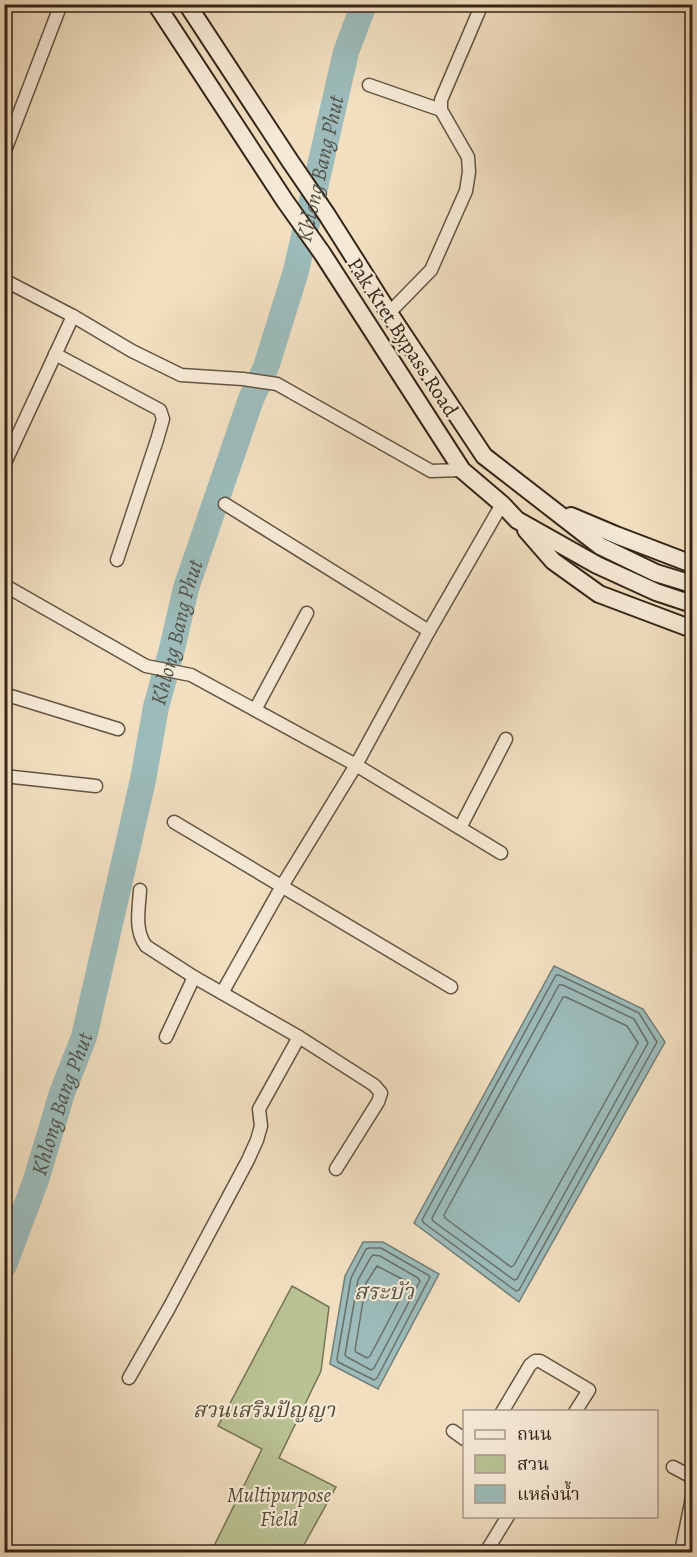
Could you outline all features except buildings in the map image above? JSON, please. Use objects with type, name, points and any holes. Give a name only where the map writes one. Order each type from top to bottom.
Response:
[{"type":"main road","name":"Pak Kret Bypass Road","points":[[156,4],[285,201],[322,253],[462,470],[517,520],[597,565],[656,592],[693,604]]},
{"type":"main road","name":"Pak Kret Bypass Road","points":[[187,4],[484,456],[600,546],[656,573],[693,584]]},
{"type":"main road","points":[[546,505],[616,536],[693,564]]},
{"type":"main road","points":[[517,520],[553,561],[599,594],[693,629]]},
{"type":"street","points":[[4,153],[61,4]]},
{"type":"street","points":[[389,313],[431,270],[466,191],[469,172],[468,158],[441,110],[441,100],[482,4]]},
{"type":"street","points":[[369,85],[441,110]]},
{"type":"street","points":[[4,280],[73,316],[132,351],[181,375],[243,379],[277,384],[431,471],[462,470]]},
{"type":"street","points":[[4,465],[73,316]]},
{"type":"street","points":[[55,354],[160,410],[163,420],[117,560]]},
{"type":"street","points":[[225,504],[429,631]]},
{"type":"street","points":[[222,993],[282,886],[356,765],[502,504]]},
{"type":"street","points":[[4,585],[146,666],[191,675],[356,765],[501,853]]},
{"type":"street","points":[[255,710],[307,613]]},
{"type":"street","points":[[4,694],[118,729]]},
{"type":"street","points":[[460,828],[506,740]]},
{"type":"street","points":[[4,776],[96,786]]},
{"type":"street","points":[[174,822],[451,987]]},
{"type":"street","points":[[140,890],[138,929],[140,939],[146,946],[194,977],[299,1037],[374,1085],[381,1093],[378,1102],[336,1169]]},
{"type":"street","points":[[166,1037],[194,977]]},
{"type":"street","points":[[129,1378],[248,1160],[261,1126],[259,1109],[299,1037]]},
{"type":"street","points":[[503,1410],[530,1365],[536,1361],[540,1361],[589,1390],[576,1410]]},
{"type":"street","points":[[453,1431],[463,1438]]},
{"type":"street","points":[[673,1467],[693,1477]]},
{"type":"street","points":[[681,1552],[693,1498]]},
{"type":"street","points":[[486,1552],[507,1518]]},
{"type":"green space","points":[[292,1286],[329,1307],[321,1371],[279,1458],[336,1487],[300,1552],[211,1552],[262,1449],[218,1426]]},
{"type":"water","points":[[554,966],[643,1009],[665,1042],[519,1302],[414,1223]]},
{"type":"water","name":"สระบัว","points":[[363,1242],[383,1242],[439,1274],[378,1389],[330,1364],[345,1276]]},
{"type":"waterway","name":"Khlong Bang Phut","points":[[4,1265],[36,1180],[62,1093],[84,1037],[143,780],[156,707],[186,588],[251,399],[266,367],[296,271],[346,52],[364,4]]},
{"type":"park label","name":"สวนเสริมปัญญา","points":[[264,1410]]},
{"type":"park label","name":"Multipurpose Field","points":[[279,1507]]}]
